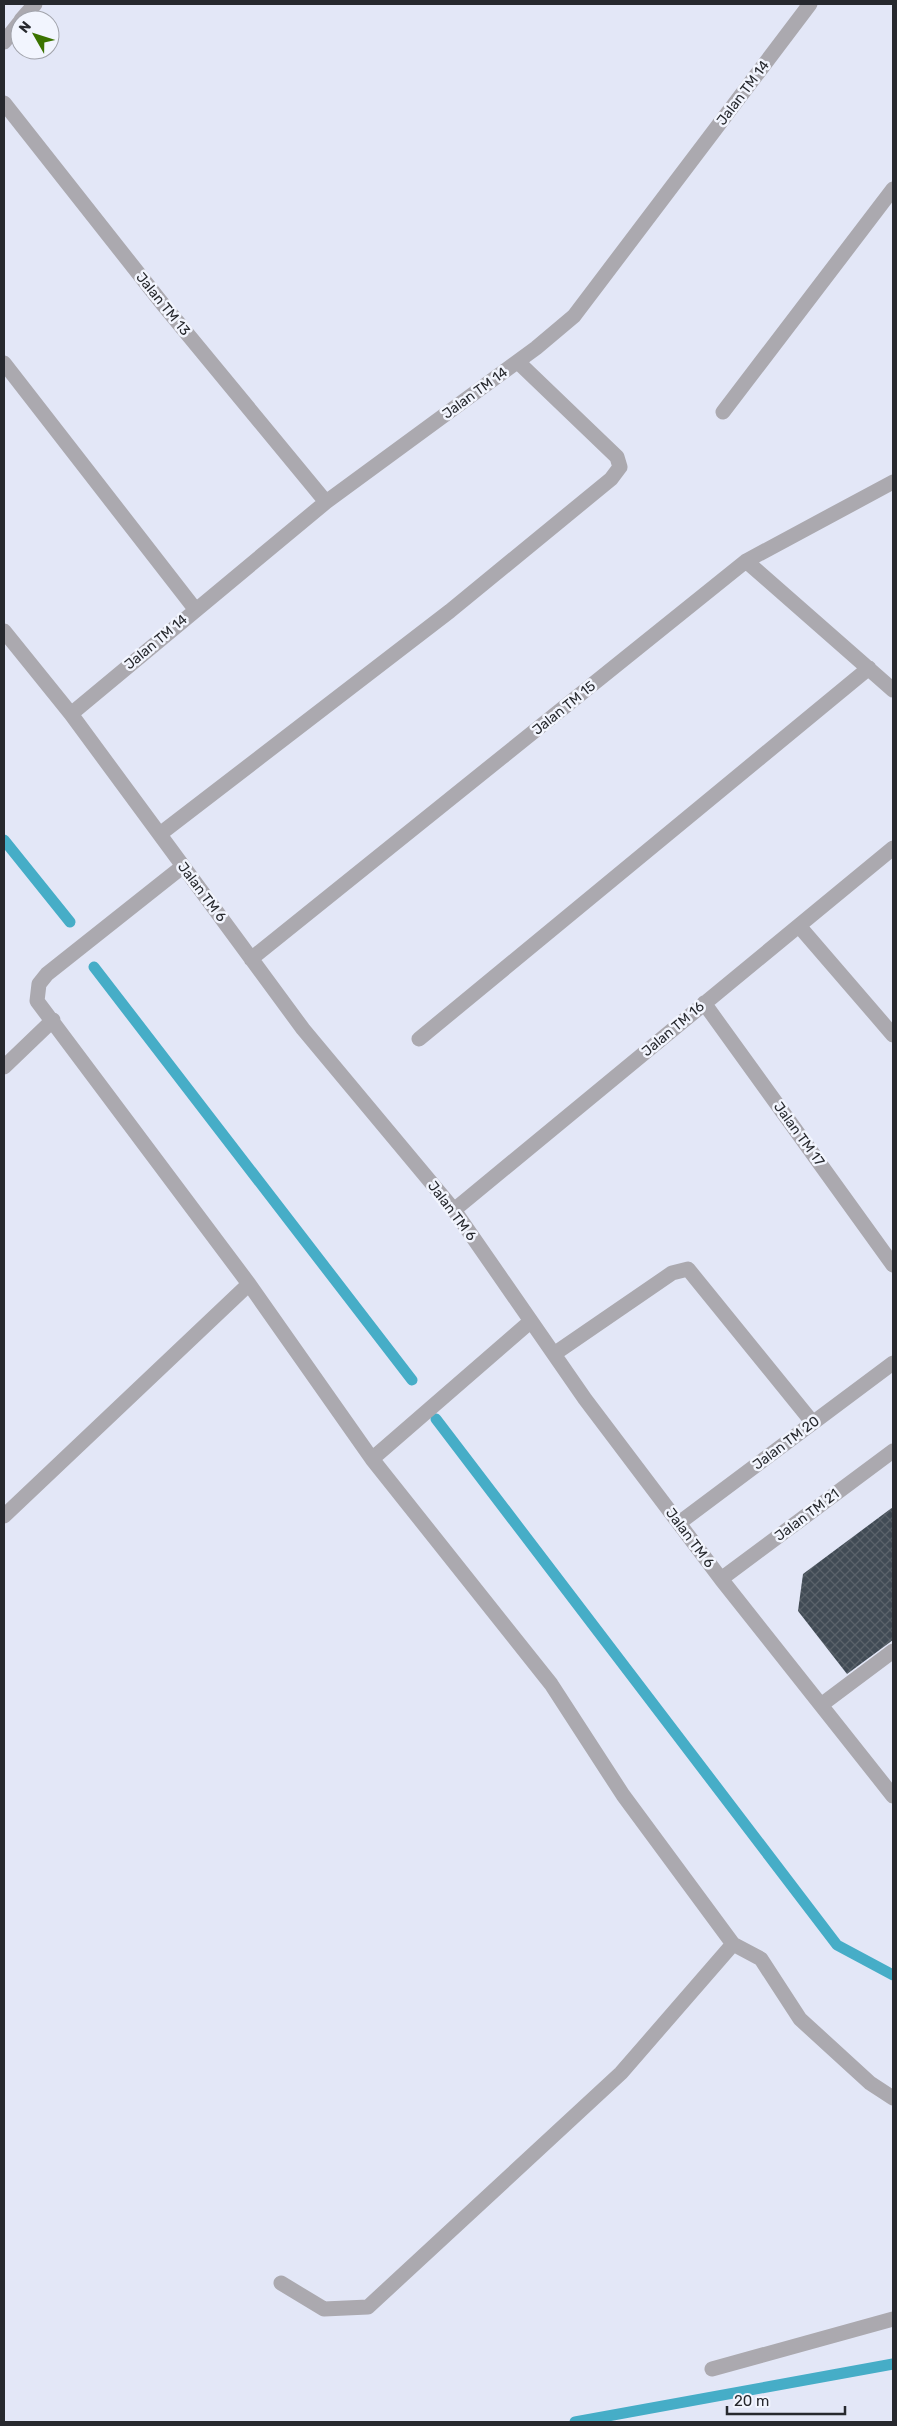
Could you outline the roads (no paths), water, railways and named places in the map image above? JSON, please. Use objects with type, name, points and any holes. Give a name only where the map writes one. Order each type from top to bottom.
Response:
[{"type":"street","name":"Jalan TM 14","points":[[71,714],[326,502],[518,362],[574,316],[810,4]]},
{"type":"street","name":"Jalan TM 13","points":[[4,103],[161,302],[326,502]]},
{"type":"street","points":[[723,412],[893,189]]},
{"type":"street","points":[[160,834],[450,611],[611,479],[620,467],[617,457],[518,362]]},
{"type":"street","points":[[4,364],[195,609]]},
{"type":"street","name":"Jalan TM 15","points":[[251,959],[746,561],[893,482]]},
{"type":"street","points":[[746,561],[893,690]]},
{"type":"street","name":"Jalan TM 6","points":[[4,631],[71,714],[303,1029],[454,1210],[554,1354],[679,1523],[893,1796]]},
{"type":"street","points":[[420,1038],[868,668]]},
{"type":"street","name":"Jalan TM 16","points":[[454,1210],[893,848]]},
{"type":"street","points":[[182,867],[47,974],[39,984],[37,1001],[249,1284],[372,1459],[551,1684],[623,1795],[733,1944],[761,1959],[800,2019],[870,2083],[893,2098]]},
{"type":"street","points":[[798,926],[893,1035]]},
{"type":"street","name":"Jalan TM 17","points":[[704,1003],[893,1265]]},
{"type":"street","points":[[4,1067],[53,1020]]},
{"type":"street","points":[[554,1354],[672,1273],[688,1269],[813,1423]]},
{"type":"street","points":[[4,1516],[249,1284]]},
{"type":"street","points":[[372,1459],[531,1320]]},
{"type":"street","name":"Jalan TM 20","points":[[679,1523],[893,1364]]},
{"type":"street","name":"Jalan TM 21","points":[[721,1579],[893,1451]]},
{"type":"street","points":[[821,1705],[893,1651]]},
{"type":"street","points":[[281,2283],[324,2309],[368,2307],[621,2073],[733,1944]]},
{"type":"street","points":[[712,2369],[893,2319]]},
{"type":"waterway","points":[[4,840],[70,922]]},
{"type":"waterway","points":[[94,967],[412,1380]]},
{"type":"waterway","points":[[436,1419],[837,1945],[893,1975]]},
{"type":"waterway","points":[[575,2422],[893,2364]]}]
